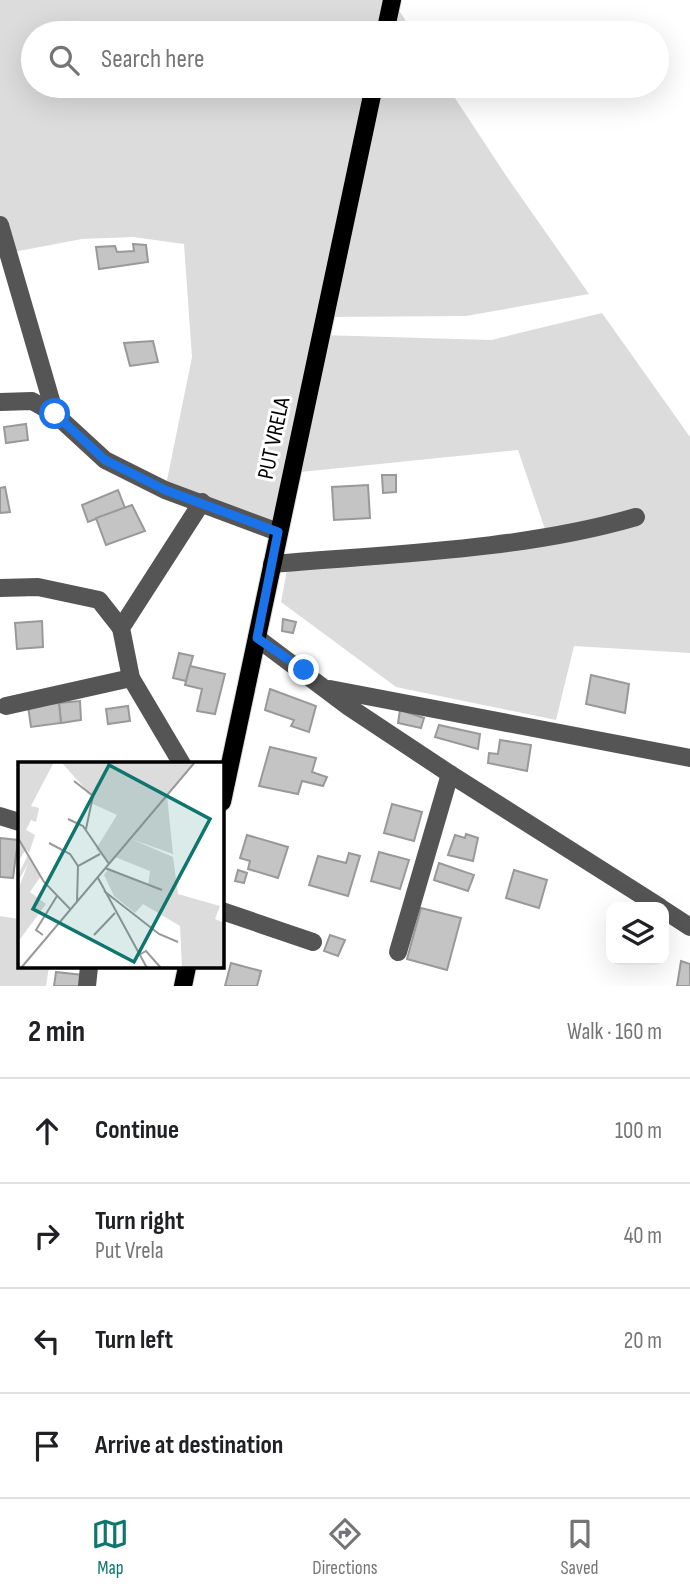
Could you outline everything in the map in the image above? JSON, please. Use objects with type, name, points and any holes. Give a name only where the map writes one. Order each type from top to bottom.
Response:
[{"type":"main road","points":[[388,21],[392,0]]},
{"type":"main road","name":"PUT VRELA","points":[[224,793],[370,98]]},
{"type":"main road","points":[[183,986],[187,968]]},
{"type":"street","points":[[0,225],[55,414]]},
{"type":"street","points":[[0,402],[32,401],[55,414],[105,460],[165,490],[278,532]]},
{"type":"street","points":[[121,628],[202,502]]},
{"type":"street","points":[[272,564],[534,538],[600,527],[636,517]]},
{"type":"street","points":[[0,588],[38,587],[99,600],[121,628],[131,678],[181,762]]},
{"type":"street","points":[[257,638],[450,774],[651,902]]},
{"type":"street","points":[[6,706],[131,678]]},
{"type":"street","points":[[327,688],[690,758]]},
{"type":"street","points":[[398,952],[450,774]]},
{"type":"street","points":[[0,816],[18,822]]},
{"type":"street","points":[[224,912],[313,943]]},
{"type":"street","points":[[669,914],[690,927]]},
{"type":"street","points":[[87,986],[89,968]]},
{"type":"shaded area","points":[[0,0],[392,0],[406,21],[21,21],[21,98],[455,98],[589,294],[466,316],[324,317],[321,335],[491,340],[602,313],[690,437],[690,653],[574,646],[556,720],[396,687],[281,602],[290,553],[549,541],[518,450],[291,473],[278,532],[165,490],[192,357],[184,244],[133,237],[82,239],[8,253],[0,236]]},
{"type":"shaded area","points":[[0,916],[18,919],[18,968],[49,968],[46,986],[0,986]]},
{"type":"building","points":[[133,244],[146,245],[148,262],[99,269],[96,247],[115,246],[117,252],[134,251]]},
{"type":"building","points":[[153,341],[158,362],[130,366],[124,343]]},
{"type":"building","points":[[26,424],[28,440],[6,443],[4,427]]},
{"type":"building","points":[[382,475],[396,475],[396,492],[383,493]]},
{"type":"building","points":[[368,485],[370,518],[334,520],[332,487]]},
{"type":"building","points":[[5,487],[10,512],[0,513],[0,488]]},
{"type":"building","points":[[118,490],[125,508],[88,522],[82,505]]},
{"type":"building","points":[[132,505],[145,531],[106,545],[96,518]]},
{"type":"building","points":[[283,619],[296,622],[293,633],[282,631]]},
{"type":"building","points":[[42,621],[43,647],[17,649],[15,623]]},
{"type":"building","points":[[179,653],[193,656],[186,681],[173,678]]},
{"type":"building","points":[[190,666],[225,674],[215,714],[197,711],[202,689],[185,685]]},
{"type":"building","points":[[591,675],[629,684],[625,713],[586,704]]},
{"type":"building","points":[[270,689],[316,706],[309,732],[291,726],[294,720],[265,710]]},
{"type":"building","points":[[80,701],[81,720],[61,723],[59,703]]},
{"type":"building","points":[[59,703],[61,723],[31,727],[28,706]]},
{"type":"building","points":[[128,706],[130,721],[108,724],[106,709]]},
{"type":"building","points":[[400,710],[424,718],[421,728],[398,723]]},
{"type":"building","points":[[439,725],[480,734],[478,749],[435,737]]},
{"type":"building","points":[[500,740],[531,745],[527,771],[488,763],[489,753],[498,754]]},
{"type":"building","points":[[270,747],[316,758],[312,772],[327,777],[323,786],[302,781],[298,794],[259,786]]},
{"type":"building","points":[[392,804],[422,812],[414,841],[384,833]]},
{"type":"building","points":[[466,834],[478,838],[473,861],[448,855],[455,835],[465,838]]},
{"type":"building","points":[[247,835],[288,847],[278,878],[248,869],[250,861],[240,858]]},
{"type":"building","points":[[0,838],[18,840],[13,878],[0,877]]},
{"type":"building","points":[[379,852],[409,860],[400,889],[371,881]]},
{"type":"building","points":[[349,853],[360,856],[348,896],[309,885],[318,856],[346,863]]},
{"type":"building","points":[[439,863],[474,875],[468,891],[434,880]]},
{"type":"building","points":[[238,870],[247,873],[244,883],[235,881]]},
{"type":"building","points":[[514,870],[547,880],[539,908],[506,898]]},
{"type":"building","points":[[421,908],[461,918],[447,970],[407,959]]},
{"type":"building","points":[[330,935],[345,940],[338,956],[324,951]]},
{"type":"building","points":[[681,961],[690,964],[690,986],[677,986]]},
{"type":"building","points":[[231,963],[261,971],[257,986],[225,986]]},
{"type":"building","points":[[56,972],[83,975],[82,986],[54,986]]},
{"type":"route","points":[[55,414],[105,460],[165,490],[278,532],[257,638],[270,644],[304,670]]}]
